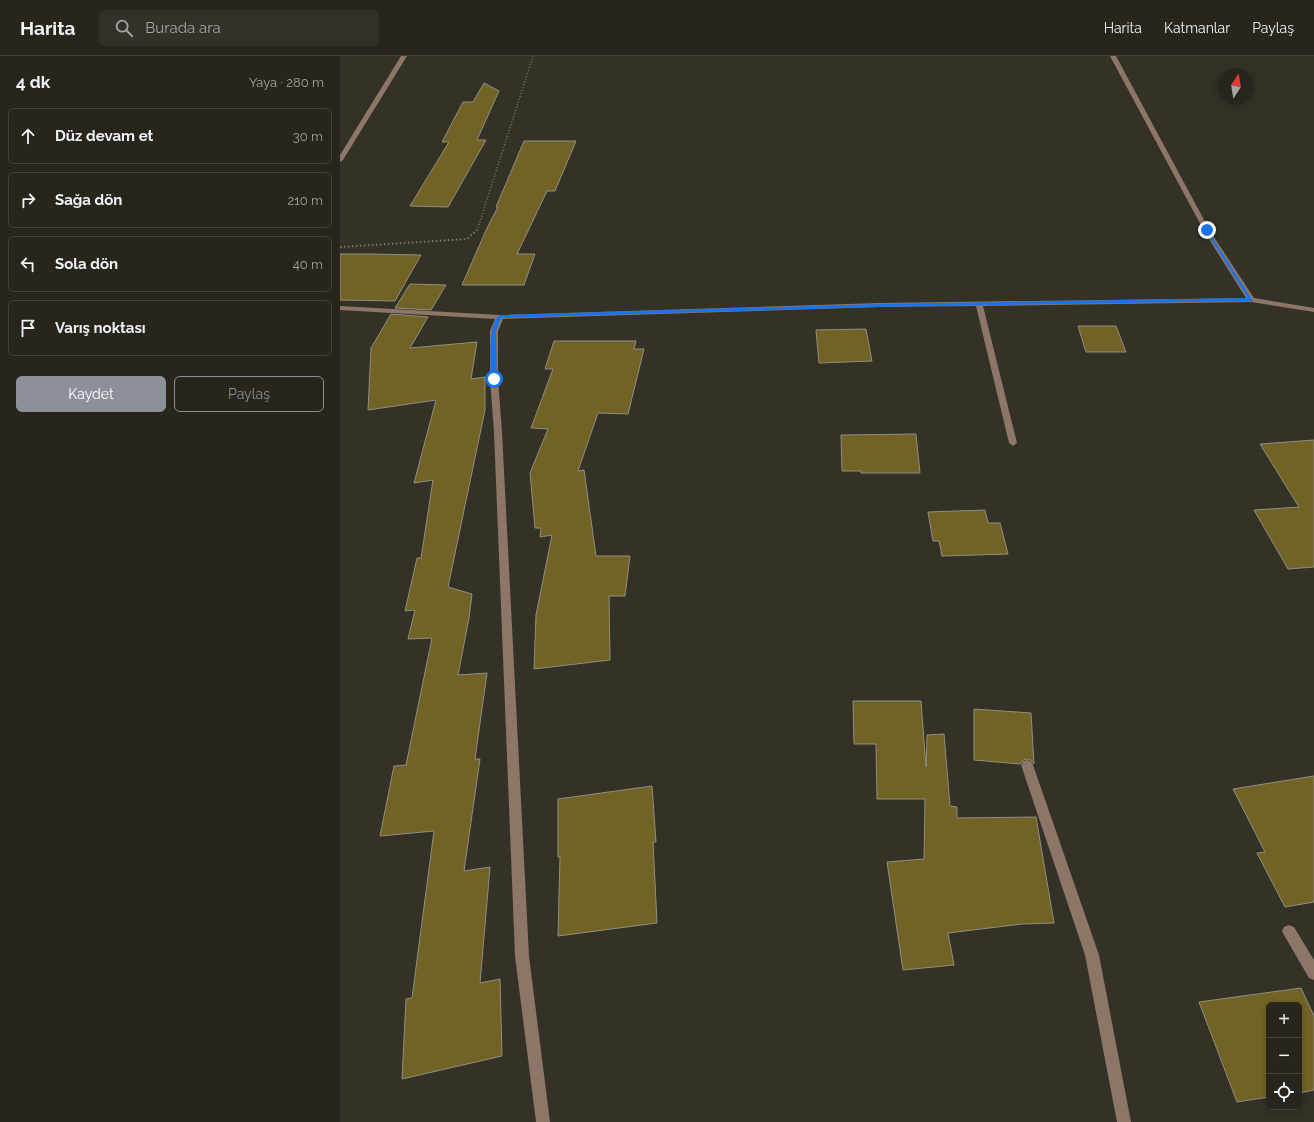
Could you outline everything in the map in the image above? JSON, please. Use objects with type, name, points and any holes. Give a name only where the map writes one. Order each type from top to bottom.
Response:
[{"type":"street","points":[[340,160],[404,56]]},
{"type":"street","points":[[1112,56],[1207,230],[1251,300]]},
{"type":"street","points":[[340,308],[500,317],[870,306],[1251,300],[1314,310]]},
{"type":"street","points":[[979,304],[1013,443]]},
{"type":"street","points":[[500,317],[494,331],[494,379],[498,432],[522,956],[543,1122]]},
{"type":"street","points":[[1027,765],[1092,955],[1124,1122]]},
{"type":"street","points":[[1289,931],[1314,973]]},
{"type":"path","points":[[340,247],[467,239],[477,231],[533,56]]},
{"type":"building","points":[[484,83],[499,91],[477,140],[486,140],[448,207],[410,206],[449,142],[442,142],[463,102],[473,102]]},
{"type":"building","points":[[524,141],[576,141],[555,191],[547,191],[517,254],[535,254],[524,285],[462,285],[498,207],[496,207]]},
{"type":"building","points":[[340,254],[421,255],[395,301],[340,300]]},
{"type":"building","points":[[410,284],[446,285],[431,310],[395,308]]},
{"type":"building","points":[[391,314],[428,317],[410,348],[477,342],[471,379],[485,377],[485,410],[448,587],[472,594],[458,675],[487,673],[475,759],[480,759],[464,871],[490,867],[480,983],[500,979],[502,1056],[402,1079],[406,999],[412,998],[434,831],[380,836],[394,766],[406,765],[432,638],[408,639],[415,610],[405,611],[417,558],[421,558],[433,480],[414,483],[436,400],[368,410],[371,348]]},
{"type":"building","points":[[1078,326],[1116,326],[1126,352],[1086,352]]},
{"type":"building","points":[[866,329],[872,361],[819,363],[816,330]]},
{"type":"building","points":[[554,341],[636,341],[634,349],[644,349],[628,414],[598,413],[578,471],[584,470],[596,556],[630,556],[625,596],[609,596],[610,660],[534,669],[536,615],[552,535],[540,537],[541,528],[535,528],[530,473],[548,429],[531,428],[553,369],[545,369]]},
{"type":"building","points":[[916,434],[920,473],[861,473],[861,471],[842,471],[841,435]]},
{"type":"building","points":[[1314,440],[1314,567],[1288,569],[1254,510],[1299,507],[1260,444]]},
{"type":"building","points":[[985,510],[988,523],[1000,523],[1008,554],[942,556],[939,541],[933,541],[928,512]]},
{"type":"building","points":[[853,701],[921,701],[926,767],[927,735],[944,734],[950,806],[957,807],[957,818],[1036,817],[1054,923],[1022,924],[948,933],[954,965],[903,970],[887,862],[924,859],[925,799],[877,799],[876,744],[854,744]]},
{"type":"building","points":[[974,709],[1031,713],[1034,764],[1031,760],[1027,759],[1023,760],[1020,764],[974,760]]},
{"type":"building","points":[[1314,776],[1314,902],[1285,907],[1257,853],[1265,852],[1233,789]]},
{"type":"building","points":[[652,786],[656,842],[653,842],[657,923],[558,936],[560,857],[558,857],[558,799]]},
{"type":"building","points":[[1301,988],[1314,1016],[1314,1090],[1302,1092],[1302,1002],[1266,1002],[1266,1097],[1237,1102],[1199,1002]]},
{"type":"route","points":[[494,379],[494,331],[500,317],[878,306],[1251,300],[1207,230]]}]
